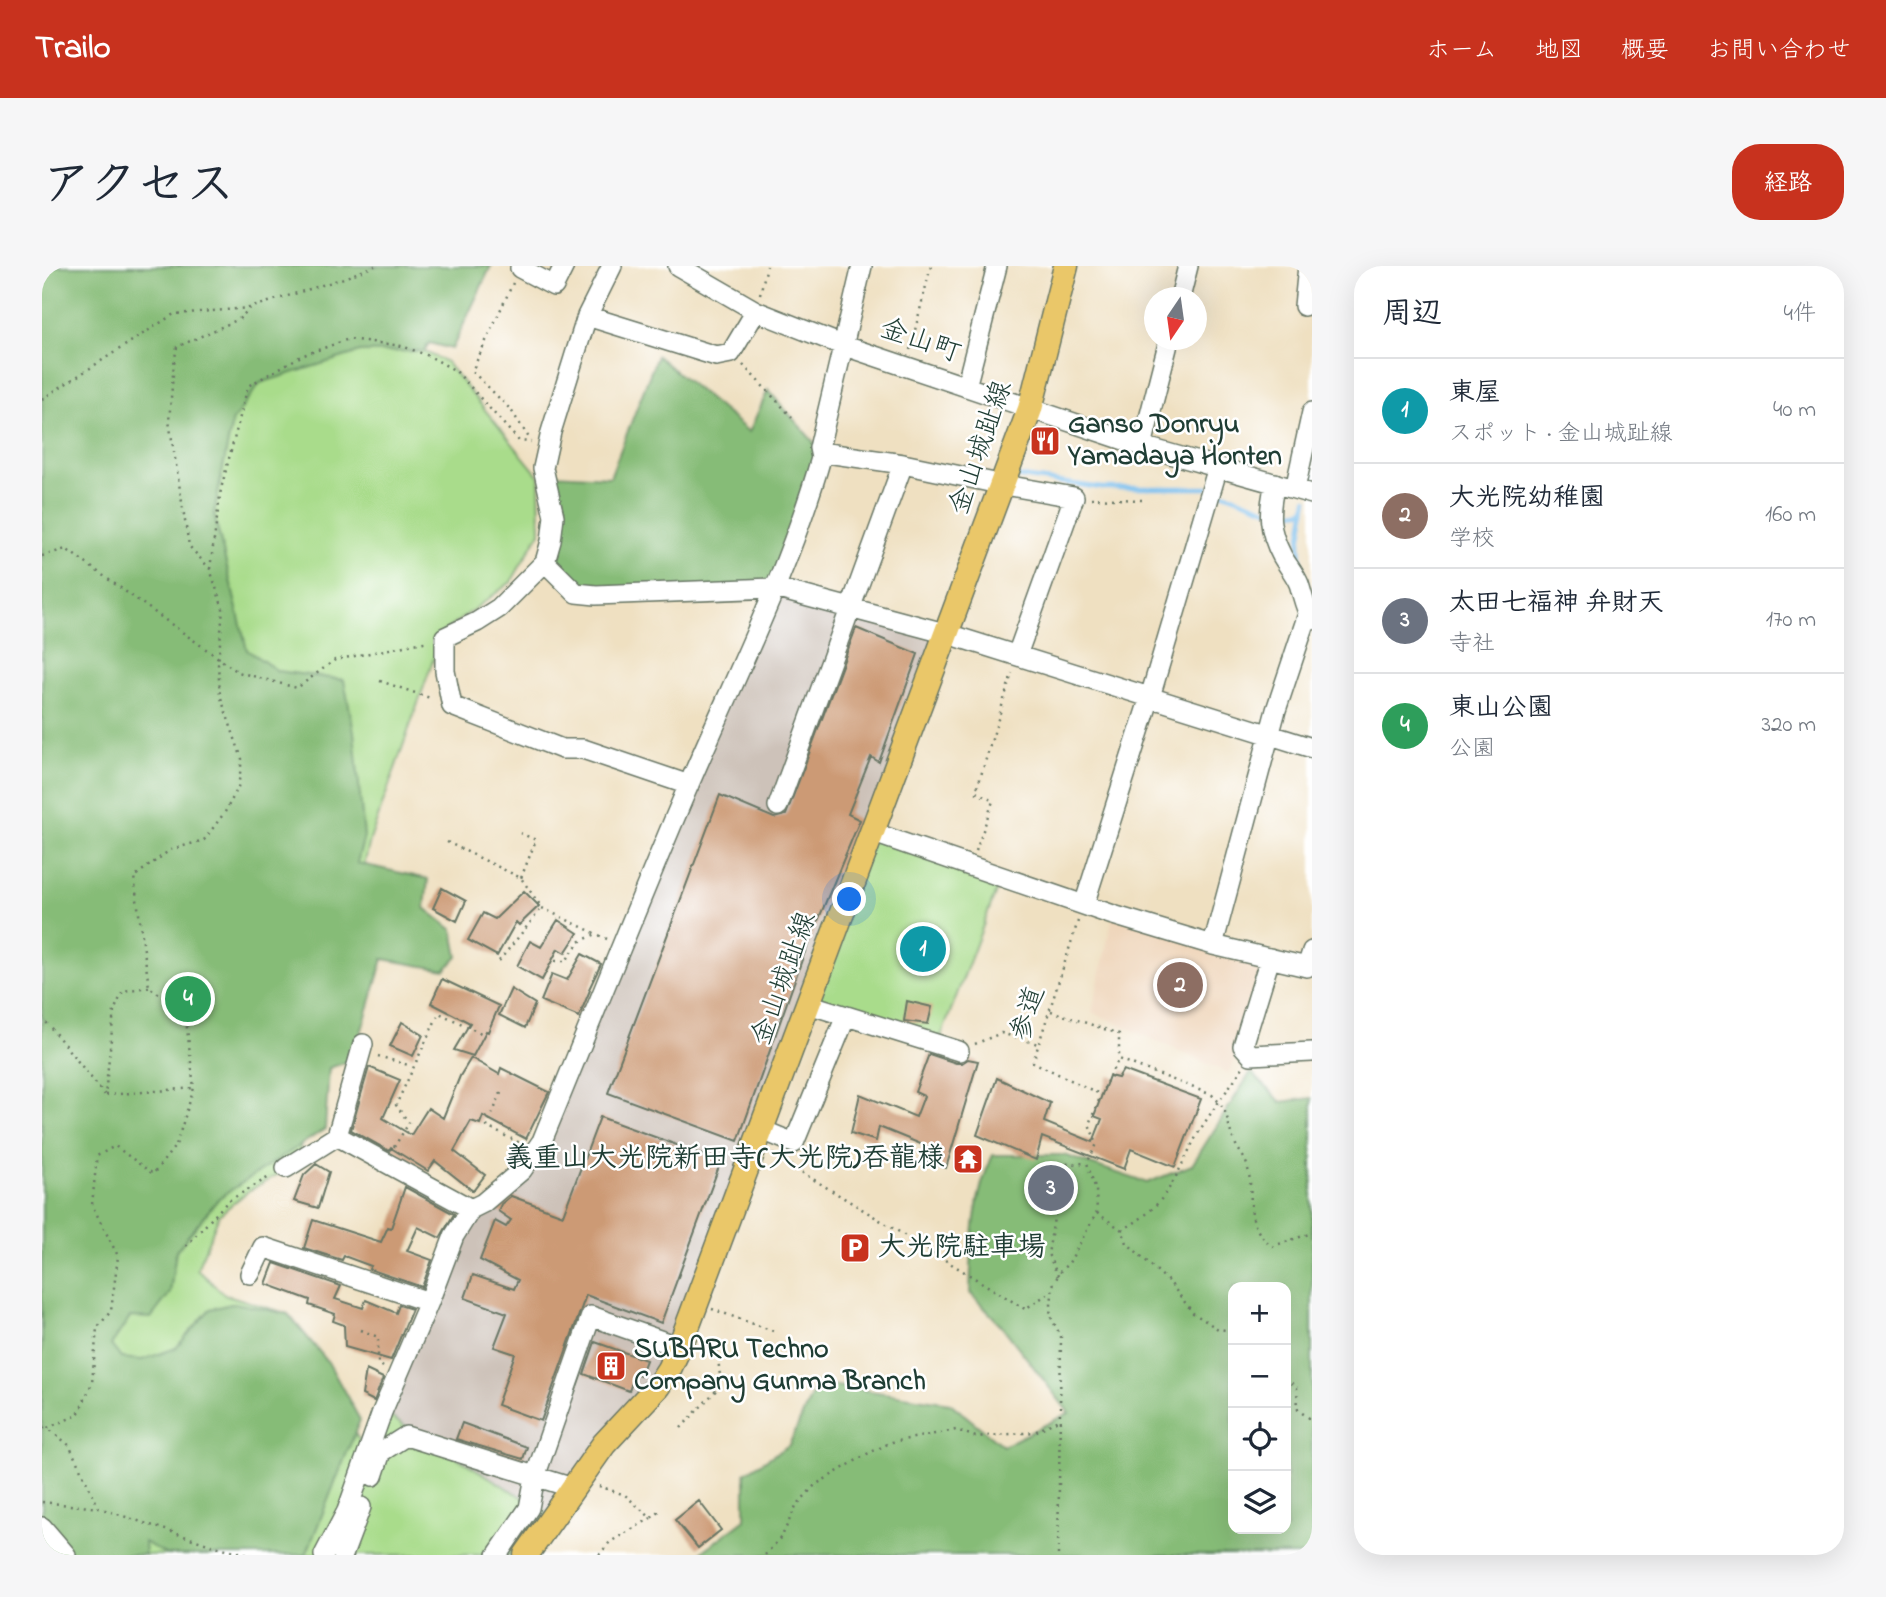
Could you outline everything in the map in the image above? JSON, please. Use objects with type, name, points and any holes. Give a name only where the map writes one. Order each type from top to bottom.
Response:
[{"type":"main road","name":"金山城趾線","points":[[526,1555],[604,1444],[657,1387],[669,1369],[681,1341],[1030,409],[1066,266]]},
{"type":"street","points":[[520,268],[554,286],[564,266]]},
{"type":"street","points":[[612,266],[587,316],[551,432],[543,468],[554,516],[545,562],[499,608],[445,637],[445,671],[453,706],[562,749],[583,749],[689,785]]},
{"type":"street","name":"金山町","points":[[678,266],[756,311],[842,345],[1142,446],[1214,483],[1275,483],[1303,491]]},
{"type":"street","points":[[324,1555],[347,1511],[382,1412],[429,1302],[450,1244],[471,1209],[483,1203],[522,1170],[542,1141],[689,785],[775,588],[805,514],[821,458],[842,345],[862,266]]},
{"type":"street","points":[[966,387],[997,266]]},
{"type":"street","points":[[1183,287],[1188,266]]},
{"type":"street","points":[[1304,306],[1308,266]]},
{"type":"street","points":[[587,316],[716,356],[731,353],[756,311]]},
{"type":"street","points":[[1142,446],[1166,350]]},
{"type":"street","points":[[1303,491],[1312,412]]},
{"type":"street","points":[[820,452],[903,464],[1074,497],[1017,655]]},
{"type":"street","points":[[778,806],[903,464]]},
{"type":"street","points":[[1084,905],[1214,483]]},
{"type":"street","points":[[1213,945],[1270,735],[1310,617],[1298,581],[1270,530],[1270,510],[1275,483]]},
{"type":"street","points":[[545,562],[576,593],[596,595],[775,588],[1017,655],[1312,748]]},
{"type":"street","points":[[871,832],[1084,905],[1213,945],[1307,967],[1312,951]]},
{"type":"street","points":[[1270,958],[1243,1046],[1251,1055],[1312,1052]]},
{"type":"street","points":[[808,1004],[959,1051]]},
{"type":"street","points":[[759,1137],[794,1143],[846,1016]]},
{"type":"street","points":[[286,1168],[337,1136],[362,1047]]},
{"type":"street","points":[[337,1136],[471,1209]]},
{"type":"street","points":[[250,1274],[263,1247],[429,1302]]},
{"type":"street","points":[[497,1555],[529,1508],[535,1477],[591,1316],[681,1341]]},
{"type":"street","points":[[343,1555],[381,1452],[406,1436],[535,1477],[577,1483]]},
{"type":"street","points":[[42,1527],[66,1555]]},
{"type":"path","points":[[42,399],[174,314],[250,308],[375,266]]},
{"type":"path","points":[[756,311],[766,266]]},
{"type":"path","points":[[905,367],[931,266]]},
{"type":"path","points":[[520,268],[472,371],[511,410],[531,441],[543,468]]},
{"type":"path","points":[[149,987],[134,877],[170,850],[204,840],[225,812],[238,788],[242,759],[220,695],[219,657],[223,609],[210,569],[189,546],[169,421],[174,363],[177,347],[239,319],[250,308]]},
{"type":"path","points":[[210,569],[221,489],[248,386],[301,356],[349,339],[402,346],[457,371],[519,441],[531,441]]},
{"type":"path","points":[[731,353],[792,417]]},
{"type":"path","points":[[1074,497],[1142,500]]},
{"type":"path","points":[[42,556],[66,549],[238,672],[298,688],[335,660],[445,637]]},
{"type":"path","points":[[971,867],[993,801],[976,792],[1017,655]]},
{"type":"path","points":[[380,681],[453,706]]},
{"type":"path","points":[[520,833],[536,840],[521,878]]},
{"type":"path","points":[[447,842],[521,878],[542,908],[622,946]]},
{"type":"path","name":"参道","points":[[1084,905],[1033,1062],[1102,1095]]},
{"type":"path","points":[[499,961],[542,908]]},
{"type":"path","points":[[555,961],[566,961],[579,942],[596,934]]},
{"type":"path","points":[[44,1427],[78,1415],[92,1382],[97,1328],[111,1311],[118,1256],[92,1205],[97,1156],[115,1146],[153,1174],[176,1145],[194,1088],[185,1011],[149,987],[123,991],[114,1012],[105,1095]]},
{"type":"path","points":[[1051,1010],[1119,1034],[1119,1059],[1089,1124],[1097,1144],[1087,1163],[1096,1190],[1097,1212],[1069,1263],[1058,1276],[1052,1291],[1050,1315],[1061,1336],[1058,1555]]},
{"type":"path","points":[[385,1162],[409,1123],[396,1105],[439,1013],[484,1034]]},
{"type":"path","points":[[42,1017],[105,1095]]},
{"type":"path","points":[[959,1051],[1001,1033],[1039,1044]]},
{"type":"path","points":[[362,1047],[408,1065]]},
{"type":"path","points":[[1122,1230],[1143,1219],[1172,1187],[1200,1130],[1251,1055]]},
{"type":"path","points":[[1119,1059],[1212,1095],[1224,1106],[1233,1141],[1246,1162],[1251,1191],[1251,1218],[1261,1238],[1273,1246],[1312,1233]]},
{"type":"path","points":[[105,1095],[194,1088]]},
{"type":"path","points":[[501,1093],[487,1128],[536,1150]]},
{"type":"path","points":[[759,1137],[1025,1309],[1052,1291]]},
{"type":"path","points":[[1058,1276],[1048,1254],[1055,1212],[1064,1183],[1056,1180],[1064,1164],[1087,1163]]},
{"type":"path","points":[[187,1246],[228,1201],[286,1168]]},
{"type":"path","points":[[1097,1212],[1122,1230],[1127,1243],[1171,1284],[1192,1313],[1218,1329],[1228,1330]]},
{"type":"path","points":[[696,1303],[773,1331]]},
{"type":"path","points":[[361,1330],[378,1337],[378,1363],[396,1378]]},
{"type":"path","points":[[681,1341],[717,1349],[721,1385],[681,1428]]},
{"type":"path","points":[[1291,1383],[1297,1388],[1298,1410],[1312,1419]]},
{"type":"path","points":[[765,1555],[782,1536],[796,1506],[815,1485],[892,1442],[956,1430],[976,1437],[1035,1432],[1058,1420]]},
{"type":"path","points":[[44,1427],[69,1444],[99,1508]]},
{"type":"path","points":[[577,1483],[625,1495],[651,1518]]},
{"type":"path","points":[[42,1502],[99,1508],[214,1546],[251,1555]]},
{"type":"path","points":[[599,1555],[610,1542],[661,1511]]},
{"type":"shaded area","points":[[775,588],[946,634],[684,1335],[553,1516],[382,1412],[454,1236],[522,1170]]},
{"type":"shaded area","points":[[1113,915],[1270,958],[1243,1046],[1228,1073],[1092,1012]]},
{"type":"green space","points":[[42,266],[491,266],[452,349],[429,343],[424,351],[360,352],[260,383],[232,422],[214,514],[247,650],[278,671],[344,680],[354,732],[364,837],[357,863],[428,879],[425,908],[453,930],[458,957],[445,970],[383,959],[353,1060],[329,1068],[325,1129],[219,1198],[176,1251],[170,1293],[151,1318],[130,1317],[111,1345],[121,1358],[142,1360],[176,1348],[210,1309],[235,1303],[288,1314],[328,1362],[360,1420],[306,1555],[167,1555],[144,1542],[145,1555],[42,1555]]},
{"type":"green space","points":[[407,343],[446,362],[539,476],[540,532],[511,582],[443,632],[370,840],[298,1158],[277,1175],[247,1192],[219,1215],[197,1269],[224,1294],[288,1314],[331,1396],[367,1452],[382,1412],[553,1516],[526,1555],[42,1555],[42,513],[212,361]]},
{"type":"green space","points":[[657,356],[749,432],[768,390],[819,448],[775,588],[596,595],[545,562],[553,474],[610,477]]},
{"type":"green space","points":[[871,832],[1001,878],[939,1042],[810,998]]},
{"type":"green space","points":[[1251,1072],[1281,1102],[1312,1098],[1312,1555],[698,1555],[745,1519],[745,1473],[789,1445],[817,1383],[950,1403],[1003,1446],[1069,1413],[1001,1325],[970,1293],[977,1205],[986,1171],[993,1155],[1064,1155],[1147,1183],[1192,1165]]},
{"type":"building","points":[[856,628],[918,654],[879,762],[871,757],[848,814],[860,820],[804,954],[738,1141],[608,1093],[720,795],[774,818],[786,815]]},
{"type":"building","points":[[442,888],[466,901],[457,921],[433,908]]},
{"type":"building","points":[[524,891],[539,906],[519,925],[516,922],[497,956],[468,940],[483,913],[495,919]]},
{"type":"building","points":[[558,920],[578,933],[565,953],[558,949],[542,980],[517,966],[530,941],[541,947]]},
{"type":"building","points":[[916,937],[934,941],[927,963],[911,956]]},
{"type":"building","points":[[582,954],[601,964],[579,1017],[541,1001],[552,974],[567,980]]},
{"type":"building","points":[[442,979],[499,1006],[488,1032],[486,1031],[473,1056],[454,1050],[470,1023],[431,1003]]},
{"type":"building","points":[[511,989],[535,1004],[525,1028],[499,1015]]},
{"type":"building","points":[[907,1001],[932,1007],[928,1024],[904,1021]]},
{"type":"building","points":[[402,1022],[423,1035],[413,1056],[390,1046]]},
{"type":"building","points":[[929,1054],[956,1063],[968,1059],[978,1061],[946,1168],[927,1162],[933,1149],[879,1127],[876,1141],[851,1133],[860,1094],[916,1117],[924,1096],[915,1092]]},
{"type":"building","points":[[471,1058],[499,1074],[501,1068],[549,1092],[526,1139],[483,1116],[480,1124],[471,1121],[454,1151],[485,1175],[473,1191],[435,1161],[428,1171],[391,1148],[389,1151],[351,1130],[369,1067],[400,1080],[383,1118],[411,1135],[428,1108],[443,1118],[460,1076]]},
{"type":"building","points":[[1123,1070],[1201,1099],[1175,1167],[1131,1149],[1124,1169],[1042,1137],[1036,1160],[977,1135],[997,1078],[1050,1103],[1044,1122],[1093,1142],[1102,1119],[1094,1116],[1109,1076],[1118,1078]]},
{"type":"building","points":[[600,1117],[721,1161],[661,1323],[586,1295],[541,1421],[497,1405],[515,1354],[494,1347],[507,1313],[465,1298],[473,1275],[514,1289],[518,1280],[480,1260],[495,1221],[506,1227],[511,1220],[498,1211],[501,1204],[511,1196],[563,1215]]},
{"type":"building","points":[[316,1164],[329,1172],[318,1208],[294,1201],[304,1175]]},
{"type":"building","points":[[1043,1176],[1064,1183],[1059,1196],[1039,1192]]},
{"type":"building","points":[[405,1187],[454,1214],[440,1238],[418,1227],[407,1251],[432,1260],[422,1287],[369,1269],[371,1266],[344,1256],[342,1260],[304,1248],[313,1220],[381,1242],[388,1227],[391,1228]]},
{"type":"building","points":[[274,1263],[341,1286],[335,1299],[363,1308],[366,1300],[396,1313],[399,1305],[412,1309],[391,1360],[345,1347],[344,1325],[333,1321],[335,1314],[309,1305],[310,1300],[266,1284]]},
{"type":"building","name":"SUBARU Techno Company Gunma Branch","points":[[595,1342],[646,1360],[640,1376],[635,1374],[629,1391],[584,1374]]},
{"type":"building","points":[[366,1370],[383,1378],[374,1401],[362,1395]]},
{"type":"building","points":[[462,1423],[527,1447],[523,1459],[456,1439]]},
{"type":"building","points":[[699,1501],[721,1530],[698,1548],[675,1520]]},
{"type":"waterway","points":[[1309,487],[1312,475]]},
{"type":"waterway","points":[[1014,476],[1102,488],[1208,488]]},
{"type":"waterway","points":[[1216,490],[1267,509]]},
{"type":"waterway","points":[[1301,570],[1300,542],[1307,499]]},
{"type":"waterway","points":[[1275,512],[1281,514],[1305,510]]},
{"type":"place","name":"Ganso Donryu Yamadaya Honten","points":[[1045,441]]},
{"type":"place","name":"東屋","points":[[923,949]]},
{"type":"place","name":"大光院幼稚園","points":[[1180,985]]},
{"type":"place","name":"東山公園","points":[[188,999]]},
{"type":"place","name":"義重山大光院新田寺(大光院)吞龍様","points":[[968,1159]]},
{"type":"place","name":"太田七福神 弁財天","points":[[1051,1188]]},
{"type":"place","name":"大光院駐車場","points":[[855,1248]]},
{"type":"place","name":"SUBARU Techno Company Gunma Branch","points":[[611,1366]]}]
